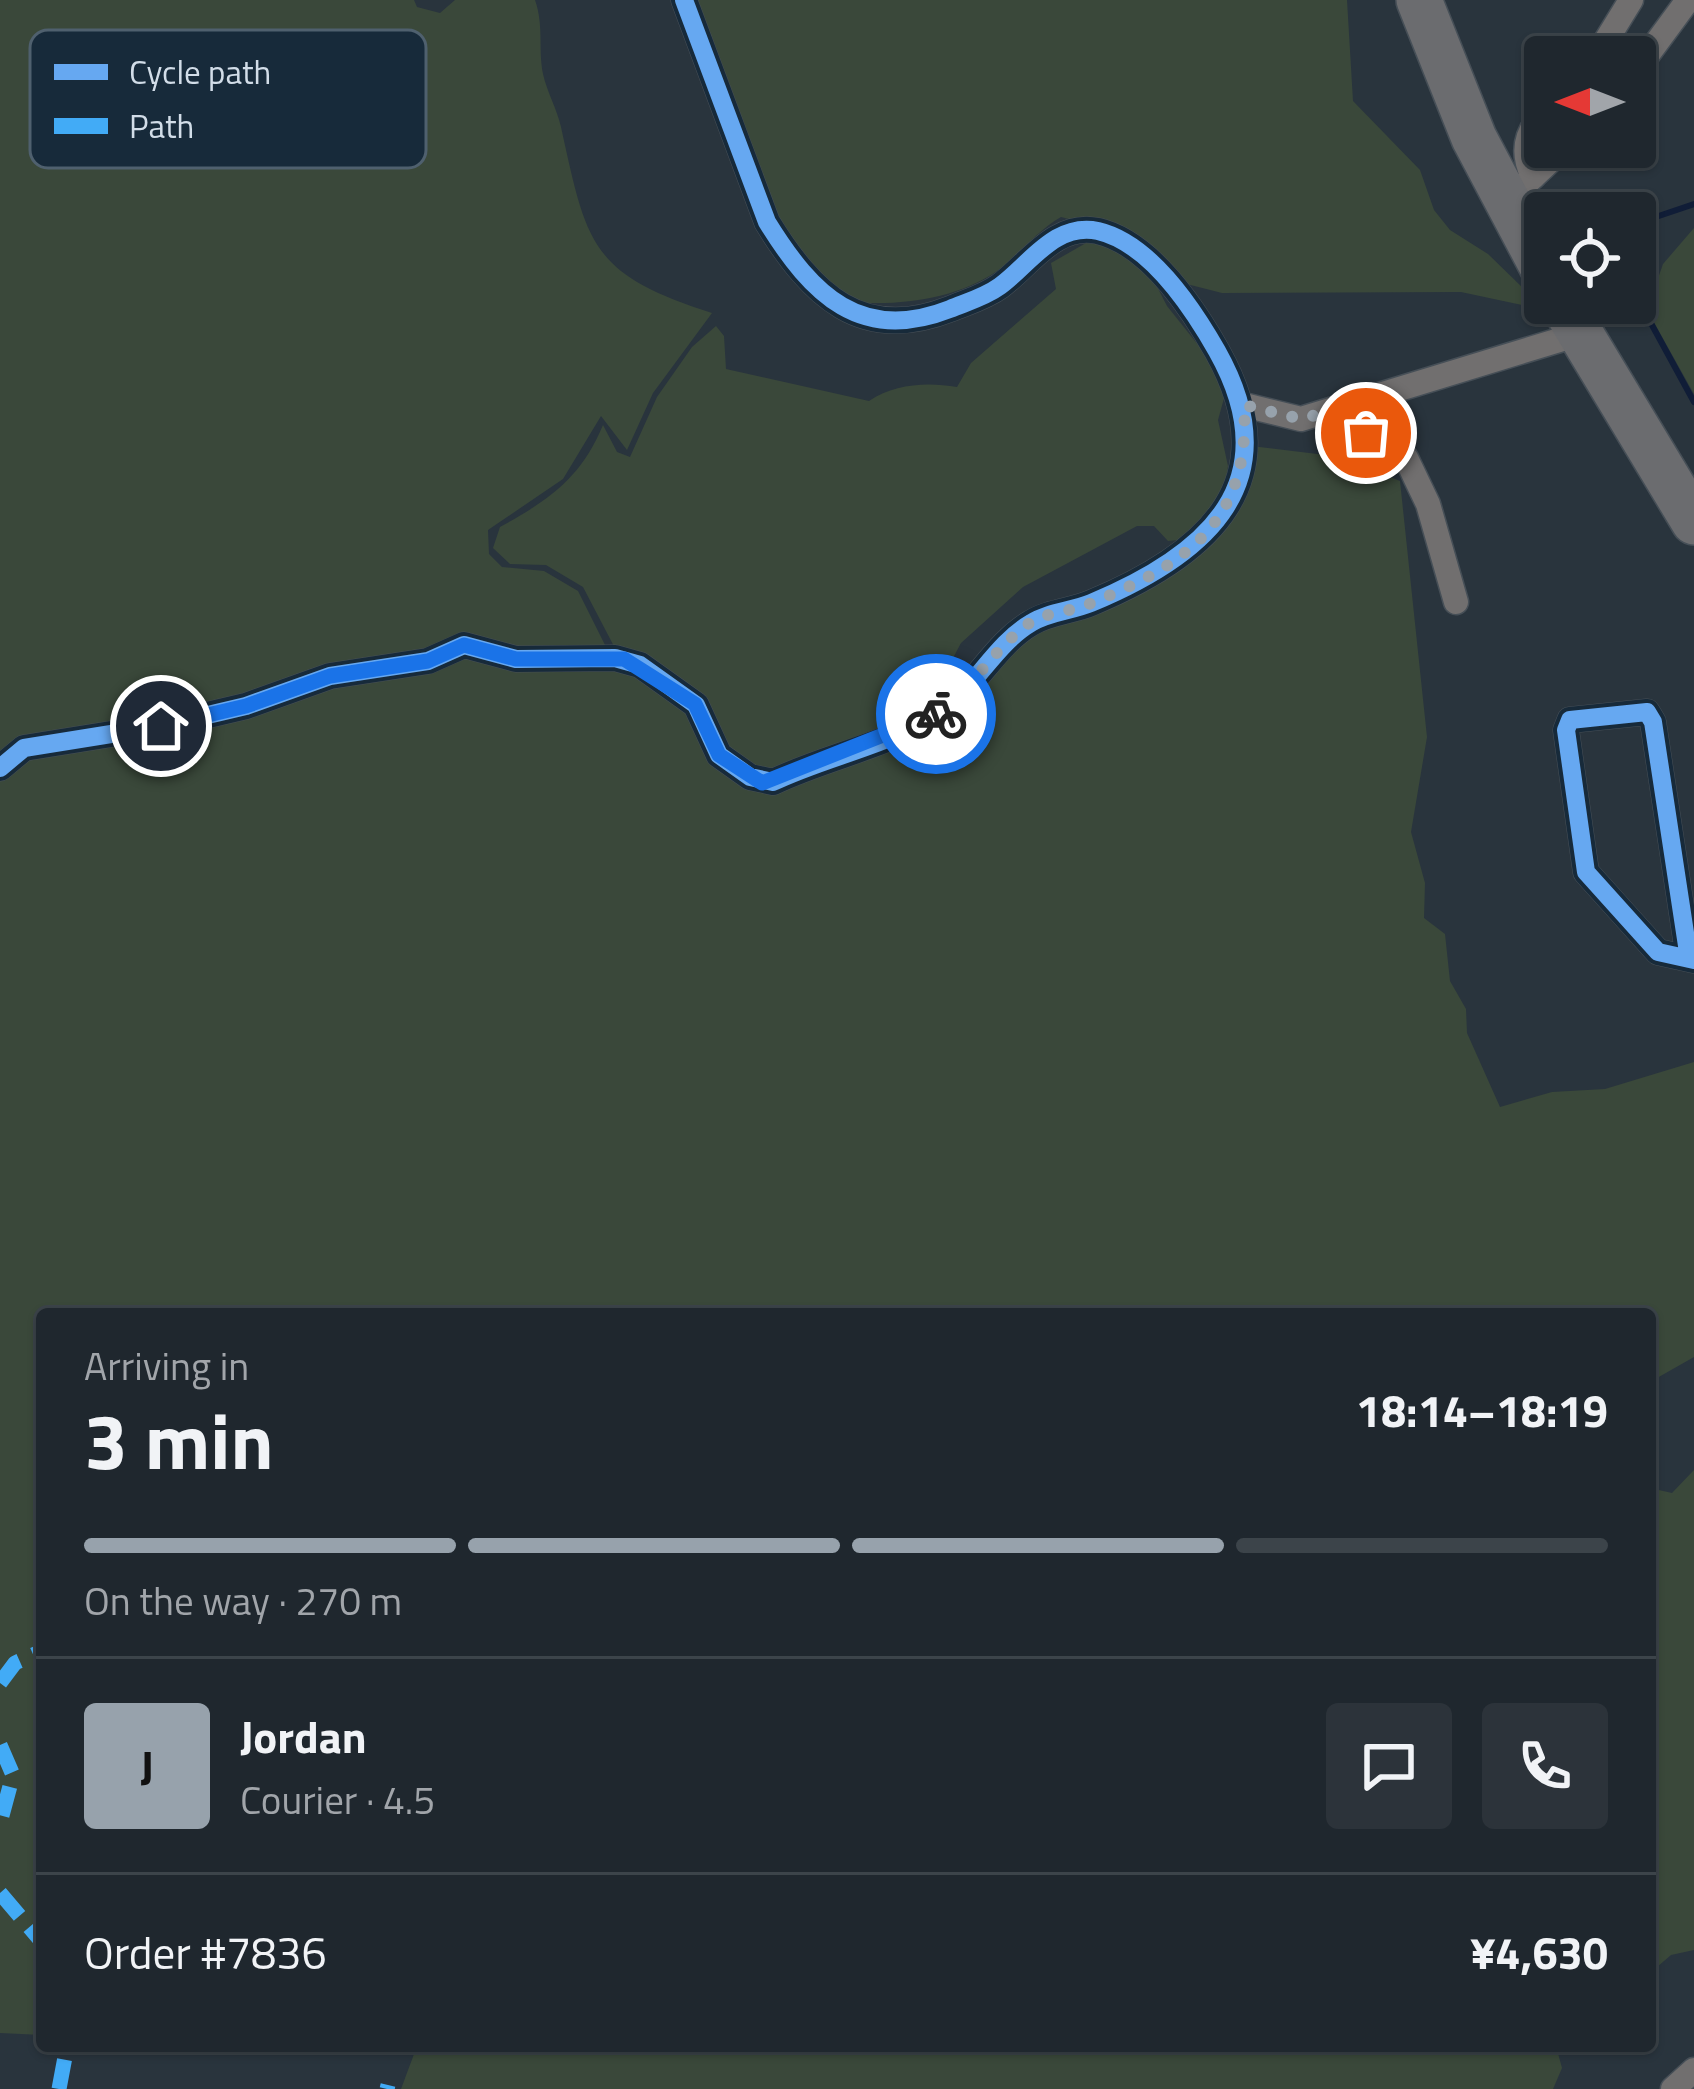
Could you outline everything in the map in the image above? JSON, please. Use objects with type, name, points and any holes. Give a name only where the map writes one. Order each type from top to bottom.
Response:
[{"type":"highway","points":[[1419,0],[1466,119],[1520,189],[1524,202]]},
{"type":"highway","points":[[1574,324],[1694,522]]},
{"type":"street","points":[[0,767],[24,748],[218,713],[330,676],[428,661],[464,645],[516,659],[614,658],[640,665],[674,695],[695,704],[719,755],[750,777],[773,782],[938,714],[1034,620],[1090,604],[1160,569],[1199,541],[1226,511],[1239,482],[1246,443],[1244,405],[1210,340],[1151,262],[1104,232],[1085,229],[1053,238],[995,290],[938,314],[879,320],[858,317],[834,304],[785,251],[767,222],[684,0]]},
{"type":"street","points":[[1609,36],[1631,0]]},
{"type":"street","points":[[1656,43],[1688,0]]},
{"type":"street","points":[[1520,189],[1524,159]]},
{"type":"street","points":[[1520,189],[1542,168]]},
{"type":"street","points":[[1244,405],[1301,419],[1328,412],[1555,324]]},
{"type":"street","points":[[1328,412],[1406,458],[1428,504],[1456,602]]},
{"type":"street","points":[[1647,712],[1659,734],[1692,959],[1658,952],[1586,872],[1566,730],[1570,720],[1647,712]]},
{"type":"street","points":[[1673,2089],[1694,2070]]},
{"type":"green space","points":[[0,0],[414,0],[417,7],[440,13],[455,0],[535,0],[543,74],[588,228],[618,268],[641,284],[712,313],[653,393],[627,450],[601,416],[563,479],[488,530],[489,554],[502,567],[544,571],[578,591],[610,655],[475,643],[0,764]]},
{"type":"green space","points":[[690,0],[1347,0],[1353,101],[1420,170],[1434,210],[1450,230],[1488,254],[1524,289],[1524,295],[1522,305],[1461,292],[1222,293],[1171,280],[1111,230],[1061,217],[997,271],[962,289],[902,302],[842,301],[768,213]]},
{"type":"green space","points":[[1694,228],[1694,394],[1655,324],[1656,284],[1663,264]]},
{"type":"green space","points":[[1086,243],[1105,245],[1150,273],[1167,306],[1219,371],[1226,391],[1218,420],[1228,466],[1222,503],[1187,539],[1168,541],[1154,526],[1137,526],[1023,587],[961,643],[936,690],[897,712],[869,737],[773,777],[725,751],[699,704],[618,654],[583,587],[546,565],[510,564],[493,548],[500,527],[548,497],[574,473],[603,425],[617,452],[630,457],[657,397],[692,347],[716,326],[724,336],[726,369],[869,401],[911,386],[957,387],[971,363],[1056,289],[1051,263]]},
{"type":"green space","points":[[1251,446],[1342,457],[1400,481],[1427,737],[1411,832],[1425,883],[1424,918],[1445,934],[1450,981],[1466,1009],[1467,1033],[1500,1107],[1552,1092],[1605,1089],[1694,1062],[1694,1357],[1656,1379],[1656,1308],[36,1308],[36,2035],[0,2033],[0,772],[24,752],[456,650],[616,662],[676,700],[749,782],[926,728],[1026,633],[1182,561]]},
{"type":"green space","points":[[1694,1470],[1694,1950],[1671,1955],[1656,1968],[1656,1489],[1672,1493]]},
{"type":"green space","points":[[415,2052],[1558,2052],[1562,2068],[1553,2089],[401,2089]]},
{"type":"waterway","points":[[1656,217],[1694,204]]},
{"type":"waterway","points":[[1651,324],[1694,402]]},
{"type":"marked path","points":[[0,1683],[15,1663],[36,1654]]},
{"type":"marked path","points":[[0,1745],[13,1775],[0,1823]]},
{"type":"marked path","points":[[0,1893],[36,1935]]},
{"type":"marked path","points":[[59,2089],[66,2052]]},
{"type":"marked path","points":[[387,2089],[388,2085]]},
{"type":"cycle path","points":[[0,768],[24,748],[161,726],[246,706],[330,676],[428,661],[464,645],[516,659],[615,658],[640,665],[696,705],[719,755],[750,777],[773,782],[921,723],[952,702],[1031,623],[1133,583],[1202,536],[1226,507],[1240,475],[1245,438],[1237,397],[1217,351],[1167,279],[1117,238],[1083,230],[1044,247],[994,290],[950,309],[890,320],[842,306],[802,271],[767,222],[684,0]]},
{"type":"cycle path","points":[[1689,959],[1653,722],[1647,712],[1570,720],[1566,730],[1586,872],[1658,952],[1694,960]]},
{"type":"way so far","points":[[936,714],[956,700],[1034,620],[1090,604],[1160,569],[1214,526],[1234,496],[1244,463],[1244,405],[1301,419],[1328,412],[1366,433]]},
{"type":"route","points":[[161,726],[246,706],[330,676],[428,661],[464,645],[516,659],[614,658],[640,665],[674,695],[691,700],[719,755],[762,783],[909,729],[936,714]]}]
